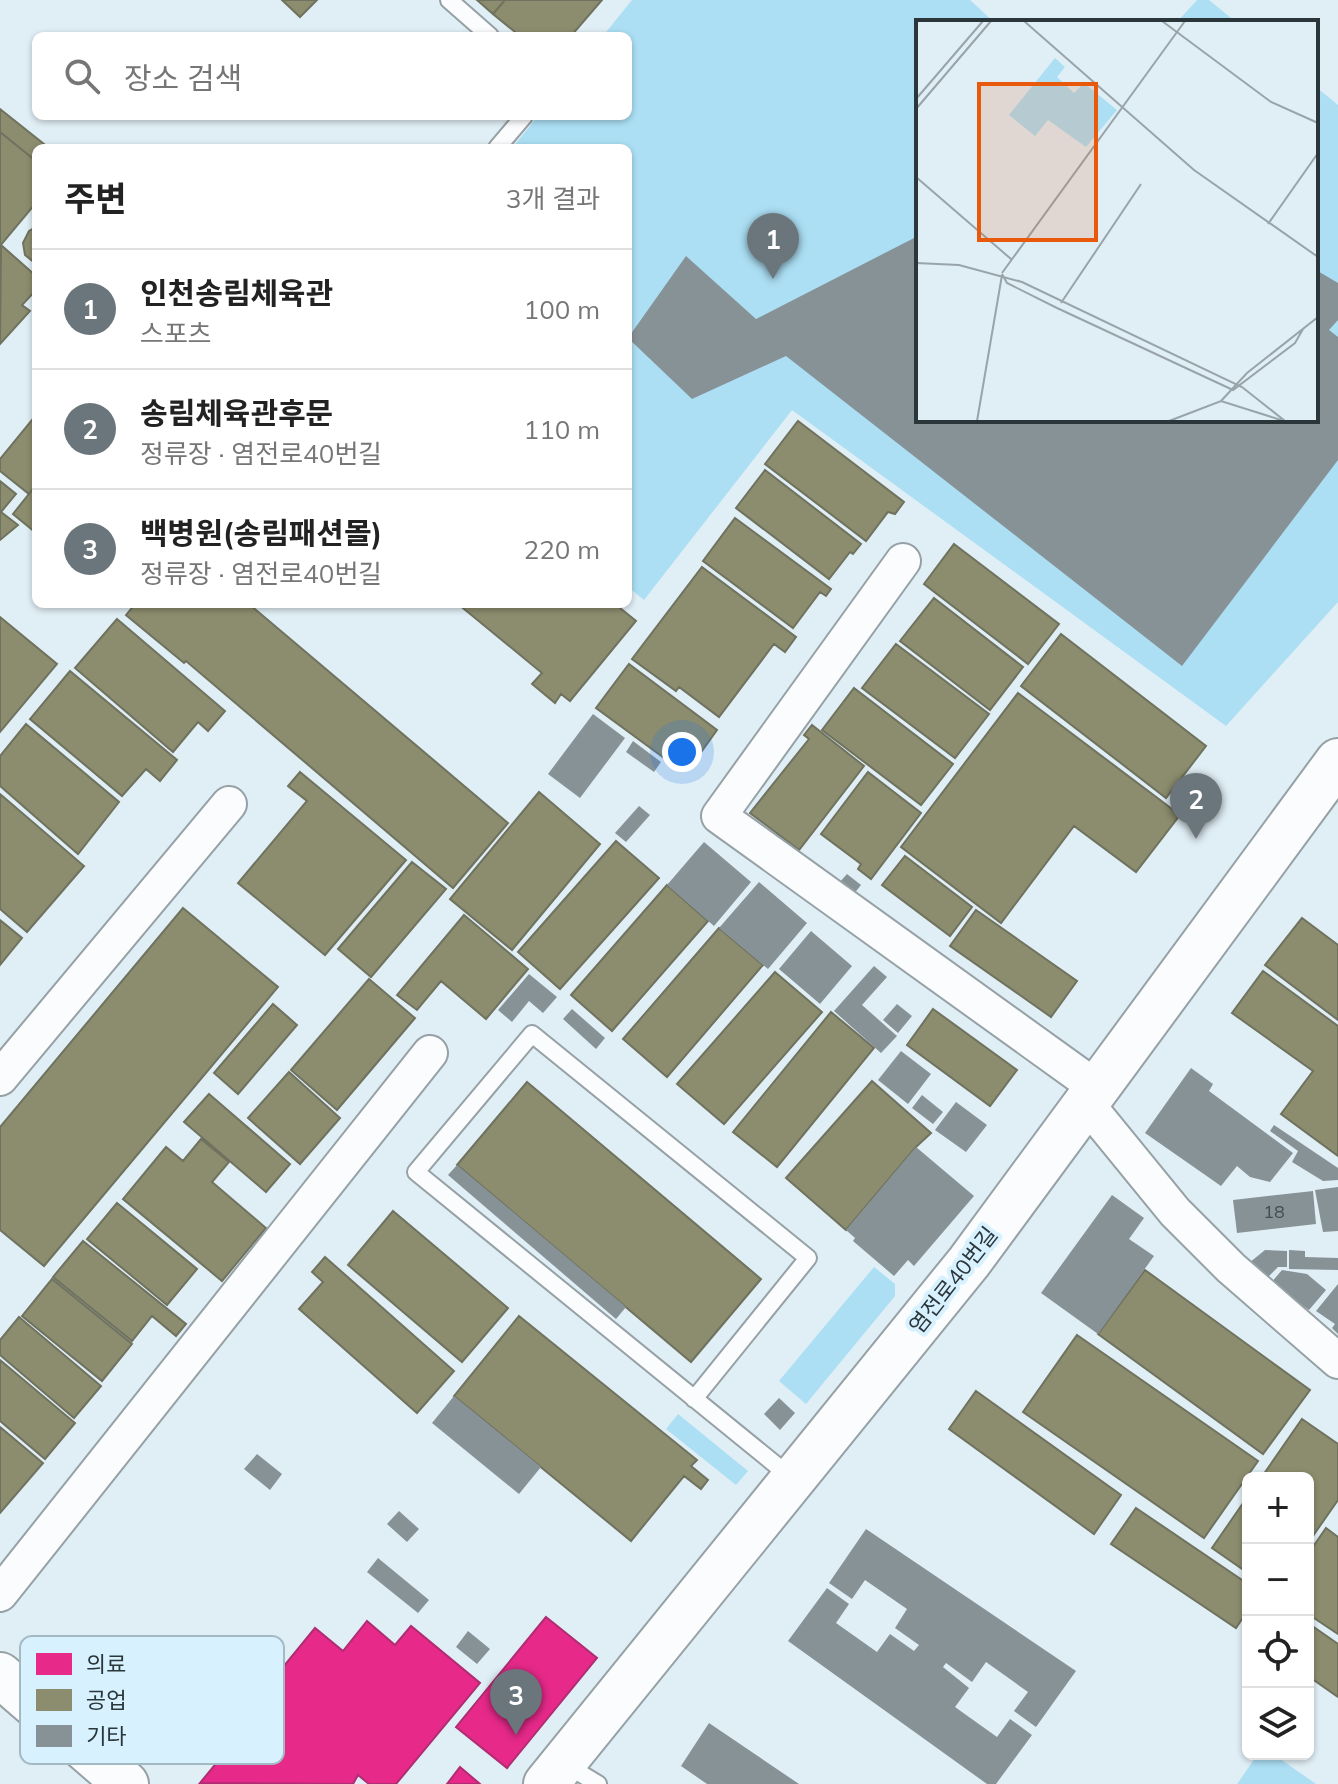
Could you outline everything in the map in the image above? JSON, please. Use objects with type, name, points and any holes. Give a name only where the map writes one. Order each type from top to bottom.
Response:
[{"type":"street","points":[[903,561],[719,816],[1091,1096],[1175,1212],[1231,1268],[1338,1361]]},
{"type":"street","name":"염전로40번길","points":[[569,1777],[794,1480],[969,1262],[1338,761]]},
{"type":"street","points":[[0,1078],[229,804]]},
{"type":"street","points":[[0,1594],[430,1053]]},
{"type":"street","points":[[0,1675],[20,1692]]},
{"type":"street","points":[[103,1764],[126,1784]]},
{"type":"lane","points":[[449,0],[485,32]]},
{"type":"lane","points":[[500,144],[521,120]]},
{"type":"lane","points":[[694,1399],[808,1258],[532,1034],[416,1172],[694,1399],[794,1480]]},
{"type":"shaded area","points":[[632,0],[970,0],[992,20],[916,20],[916,422],[1318,422],[1318,89],[1338,105],[1338,602],[1226,726],[792,410],[644,600],[632,590],[632,144],[515,144],[535,120],[632,120],[632,32],[606,32]]},
{"type":"shaded area","points":[[1197,0],[1209,0],[1234,20],[1179,20]]},
{"type":"shaded area","points":[[874,1267],[895,1284],[895,1296],[806,1404],[779,1381]]},
{"type":"shaded area","points":[[678,1414],[748,1471],[736,1485],[666,1429]]},
{"type":"shaded area","points":[[1254,1760],[1282,1760],[1316,1784],[1237,1784]]},
{"type":"building: 의료","points":[[546,1617],[597,1658],[507,1768],[456,1727]]},
{"type":"building: 의료","points":[[367,1621],[395,1645],[411,1626],[480,1683],[396,1784],[369,1784],[358,1775],[353,1784],[200,1783],[216,1764],[284,1764],[284,1666],[315,1628],[343,1651]]},
{"type":"building: 의료","points":[[460,1767],[480,1784],[447,1784]]},
{"type":"building: 공업","points":[[282,0],[317,0],[300,17]]},
{"type":"building: 공업","points":[[477,0],[505,0],[493,14]]},
{"type":"building: 공업","points":[[505,0],[602,0],[574,32],[515,32],[493,14]]},
{"type":"building: 공업","points":[[0,109],[44,144],[32,144],[32,158],[0,132]]},
{"type":"building: 공업","points":[[0,132],[32,158],[32,208],[0,246]]},
{"type":"building: 공업","points":[[32,229],[32,261],[25,255],[23,243]]},
{"type":"building: 공업","points":[[1,245],[32,272],[32,294],[22,305],[30,311],[0,344]]},
{"type":"building: 공업","points":[[32,420],[32,490],[29,494],[0,471],[0,459]]},
{"type":"building: 공업","points":[[798,421],[904,502],[895,514],[888,512],[866,541],[765,464]]},
{"type":"building: 공업","points":[[765,470],[861,544],[853,554],[850,552],[829,579],[736,508]]},
{"type":"building: 공업","points":[[0,481],[16,494],[1,512],[18,525],[0,540]]},
{"type":"building: 공업","points":[[32,490],[32,530],[13,514]]},
{"type":"building: 공업","points":[[735,518],[831,589],[826,596],[820,592],[793,628],[703,561]]},
{"type":"building: 공업","points":[[954,544],[1059,624],[1028,664],[924,584]]},
{"type":"building: 공업","points":[[702,567],[796,637],[785,652],[774,644],[719,717],[679,687],[676,691],[632,659]]},
{"type":"building: 공업","points":[[934,598],[1023,667],[990,710],[900,641]]},
{"type":"building: 공업","points":[[132,608],[254,608],[508,823],[453,888],[186,661],[184,663],[126,615]]},
{"type":"building: 공업","points":[[463,608],[620,608],[636,621],[570,701],[561,694],[555,703],[532,684],[542,673]]},
{"type":"building: 공업","points":[[0,617],[57,664],[0,732]]},
{"type":"building: 공업","points":[[117,619],[225,711],[208,731],[198,722],[173,752],[75,668]]},
{"type":"building: 공업","points":[[1061,634],[1206,746],[1166,798],[1021,686]]},
{"type":"building: 공업","points":[[896,644],[989,714],[955,758],[862,688]]},
{"type":"building: 공업","points":[[629,664],[717,730],[699,755],[695,752],[686,765],[669,752],[664,758],[596,708]]},
{"type":"building: 공업","points":[[70,671],[177,760],[160,781],[146,769],[122,796],[30,719]]},
{"type":"building: 공업","points":[[854,688],[953,764],[921,805],[822,730]]},
{"type":"building: 공업","points":[[1018,693],[1180,815],[1136,872],[1074,826],[1001,923],[901,847]]},
{"type":"building: 공업","points":[[26,724],[119,802],[78,854],[0,786],[0,756]]},
{"type":"building: 공업","points":[[812,725],[864,766],[799,850],[750,813],[809,739],[804,735]]},
{"type":"building: 공업","points":[[300,772],[406,860],[325,955],[238,883],[307,801],[288,786]]},
{"type":"building: 공업","points":[[868,772],[921,813],[871,879],[858,869],[861,864],[821,834]]},
{"type":"building: 공업","points":[[539,792],[600,844],[512,950],[450,899]]},
{"type":"building: 공업","points":[[0,794],[84,866],[27,932],[0,909]]},
{"type":"building: 공업","points":[[616,841],[659,878],[560,989],[518,952]]},
{"type":"building: 공업","points":[[905,856],[972,907],[950,936],[882,885]]},
{"type":"building: 공업","points":[[412,862],[446,889],[371,977],[338,949]]},
{"type":"building: 공업","points":[[667,885],[708,921],[612,1031],[571,995]]},
{"type":"building: 공업","points":[[183,908],[278,987],[44,1266],[0,1230],[0,1127]]},
{"type":"building: 공업","points":[[976,910],[1077,981],[1051,1017],[950,946]]},
{"type":"building: 공업","points":[[464,915],[528,969],[486,1019],[441,981],[417,1010],[397,995]]},
{"type":"building: 공업","points":[[1302,918],[1338,945],[1338,1020],[1265,965]]},
{"type":"building: 공업","points":[[0,920],[22,938],[0,965]]},
{"type":"building: 공업","points":[[719,928],[763,965],[667,1077],[623,1039]]},
{"type":"building: 공업","points":[[1263,971],[1338,1026],[1338,1156],[1281,1114],[1313,1071],[1232,1013]]},
{"type":"building: 공업","points":[[775,972],[822,1012],[724,1124],[677,1084]]},
{"type":"building: 공업","points":[[369,979],[415,1018],[337,1110],[291,1070]]},
{"type":"building: 공업","points":[[273,1004],[297,1025],[238,1094],[214,1073]]},
{"type":"building: 공업","points":[[933,1009],[1017,1070],[990,1106],[907,1045]]},
{"type":"building: 공업","points":[[831,1012],[874,1048],[777,1167],[733,1132]]},
{"type":"building: 공업","points":[[289,1072],[340,1118],[300,1164],[248,1118]]},
{"type":"building: 공업","points":[[872,1081],[931,1133],[846,1230],[786,1178]]},
{"type":"building: 공업","points":[[527,1082],[761,1279],[691,1362],[457,1165]]},
{"type":"building: 공업","points":[[209,1094],[290,1164],[266,1192],[184,1122]]},
{"type":"building: 공업","points":[[201,1139],[229,1162],[212,1182],[266,1228],[222,1281],[123,1199],[166,1147],[183,1161]]},
{"type":"building: 공업","points":[[117,1203],[197,1269],[167,1305],[87,1239]]},
{"type":"building: 공업","points":[[393,1211],[508,1308],[462,1362],[348,1265]]},
{"type":"building: 공업","points":[[83,1241],[186,1324],[176,1336],[152,1316],[132,1341],[53,1277]]},
{"type":"building: 공업","points":[[325,1257],[454,1371],[417,1413],[299,1309],[323,1282],[312,1272]]},
{"type":"building: 공업","points":[[1145,1270],[1310,1390],[1263,1454],[1098,1334]]},
{"type":"building: 공업","points":[[52,1279],[132,1344],[102,1381],[22,1316]]},
{"type":"building: 공업","points":[[519,1316],[697,1460],[691,1466],[708,1480],[701,1489],[684,1476],[631,1541],[454,1396]]},
{"type":"building: 공업","points":[[19,1317],[101,1386],[74,1418],[0,1355],[0,1340]]},
{"type":"building: 공업","points":[[1077,1335],[1258,1461],[1250,1472],[1242,1472],[1242,1484],[1204,1538],[1023,1412]]},
{"type":"building: 공업","points":[[0,1360],[75,1423],[45,1459],[0,1421]]},
{"type":"building: 공업","points":[[976,1391],[1121,1495],[1094,1534],[949,1429]]},
{"type":"building: 공업","points":[[1302,1419],[1338,1444],[1338,1500],[1314,1534],[1314,1472],[1265,1472]]},
{"type":"building: 공업","points":[[0,1427],[43,1463],[0,1513]]},
{"type":"building: 공업","points":[[1242,1505],[1242,1569],[1212,1548]]},
{"type":"building: 공업","points":[[1136,1508],[1242,1580],[1242,1619],[1236,1628],[1111,1544]]},
{"type":"building: 공업","points":[[1326,1528],[1338,1537],[1338,1634],[1314,1618],[1314,1545]]},
{"type":"building: 공업","points":[[1314,1627],[1338,1644],[1338,1697],[1314,1680]]},
{"type":"building: 기타","points":[[916,237],[916,422],[1318,422],[1318,271],[1338,283],[1338,320],[1329,330],[1338,337],[1338,460],[1182,666],[786,356],[692,399],[632,342],[632,332],[686,256],[756,319]]},
{"type":"building: 기타","points":[[593,714],[625,738],[580,798],[548,774]]},
{"type":"building: 기타","points":[[633,741],[661,762],[654,772],[626,752]]},
{"type":"building: 기타","points":[[639,806],[650,815],[626,842],[615,833]]},
{"type":"building: 기타","points":[[704,842],[751,882],[714,926],[667,885]]},
{"type":"building: 기타","points":[[847,874],[861,885],[853,895],[839,883]]},
{"type":"building: 기타","points":[[759,882],[807,923],[768,969],[719,928]]},
{"type":"building: 기타","points":[[811,931],[852,966],[820,1004],[779,969]]},
{"type":"building: 기타","points":[[874,966],[887,977],[862,1005],[897,1036],[881,1053],[834,1011]]},
{"type":"building: 기타","points":[[529,974],[557,997],[543,1013],[529,1001],[512,1022],[498,1010]]},
{"type":"building: 기타","points":[[897,1004],[912,1016],[898,1033],[883,1020]]},
{"type":"building: 기타","points":[[572,1009],[605,1038],[596,1049],[563,1019]]},
{"type":"building: 기타","points":[[901,1051],[931,1074],[908,1104],[878,1080]]},
{"type":"building: 기타","points":[[1191,1068],[1213,1084],[1209,1091],[1293,1153],[1270,1182],[1250,1177],[1237,1166],[1221,1186],[1145,1133]]},
{"type":"building: 기타","points":[[922,1095],[943,1112],[933,1124],[912,1108]]},
{"type":"building: 기타","points":[[956,1102],[987,1125],[966,1152],[935,1130]]},
{"type":"building: 기타","points":[[1274,1125],[1338,1168],[1338,1180],[1323,1181],[1292,1162],[1298,1151],[1270,1131]]},
{"type":"building: 기타","points":[[916,1147],[974,1196],[914,1266],[908,1260],[894,1276],[853,1241],[855,1238],[846,1230]]},
{"type":"building: 기타","points":[[457,1165],[626,1307],[616,1319],[448,1175]]},
{"type":"building: 기타","points":[[1338,1187],[1338,1231],[1323,1232],[1315,1190]]},
{"type":"building: 기타","points":[[1313,1191],[1316,1224],[1237,1233],[1233,1200]]},
{"type":"building: 기타","points":[[1112,1195],[1144,1218],[1129,1239],[1154,1256],[1098,1334],[1041,1293]]},
{"type":"building: 기타","points":[[1265,1250],[1287,1251],[1287,1267],[1278,1267],[1267,1278],[1249,1263]]},
{"type":"building: 기타","points":[[1289,1250],[1305,1251],[1305,1257],[1338,1258],[1338,1270],[1289,1269]]},
{"type":"building: 기타","points":[[1282,1270],[1307,1274],[1326,1290],[1309,1310],[1270,1284]]},
{"type":"building: 기타","points":[[1338,1284],[1338,1334],[1332,1328],[1335,1324],[1316,1311]]},
{"type":"building: 기타","points":[[454,1396],[541,1467],[519,1494],[432,1423]]},
{"type":"building: 기타","points":[[779,1398],[795,1413],[780,1430],[764,1414]]},
{"type":"building: 기타","points":[[257,1454],[282,1474],[270,1490],[244,1469]]},
{"type":"building: 기타","points":[[399,1511],[419,1529],[407,1542],[387,1524]]},
{"type":"building: 기타","points":[[866,1529],[1076,1671],[1036,1727],[1014,1711],[1028,1692],[986,1662],[972,1682],[946,1663],[943,1667],[969,1688],[955,1707],[997,1737],[1010,1719],[1032,1735],[996,1784],[987,1784],[788,1641],[827,1588],[849,1604],[836,1623],[877,1652],[890,1634],[914,1651],[919,1645],[895,1628],[907,1609],[865,1580],[852,1599],[829,1583]]},
{"type":"building: 기타","points":[[378,1558],[429,1600],[418,1613],[367,1572]]},
{"type":"building: 기타","points":[[468,1631],[490,1649],[477,1664],[456,1647]]},
{"type":"building: 기타","points":[[709,1723],[799,1784],[707,1784],[681,1766]]},
{"type":"place","name":"인천송림체육관","points":[[773,279]]},
{"type":"place","name":"송림체육관후문","points":[[1196,839]]},
{"type":"place","name":"백병원(송림패션몰)","points":[[516,1735]]}]
